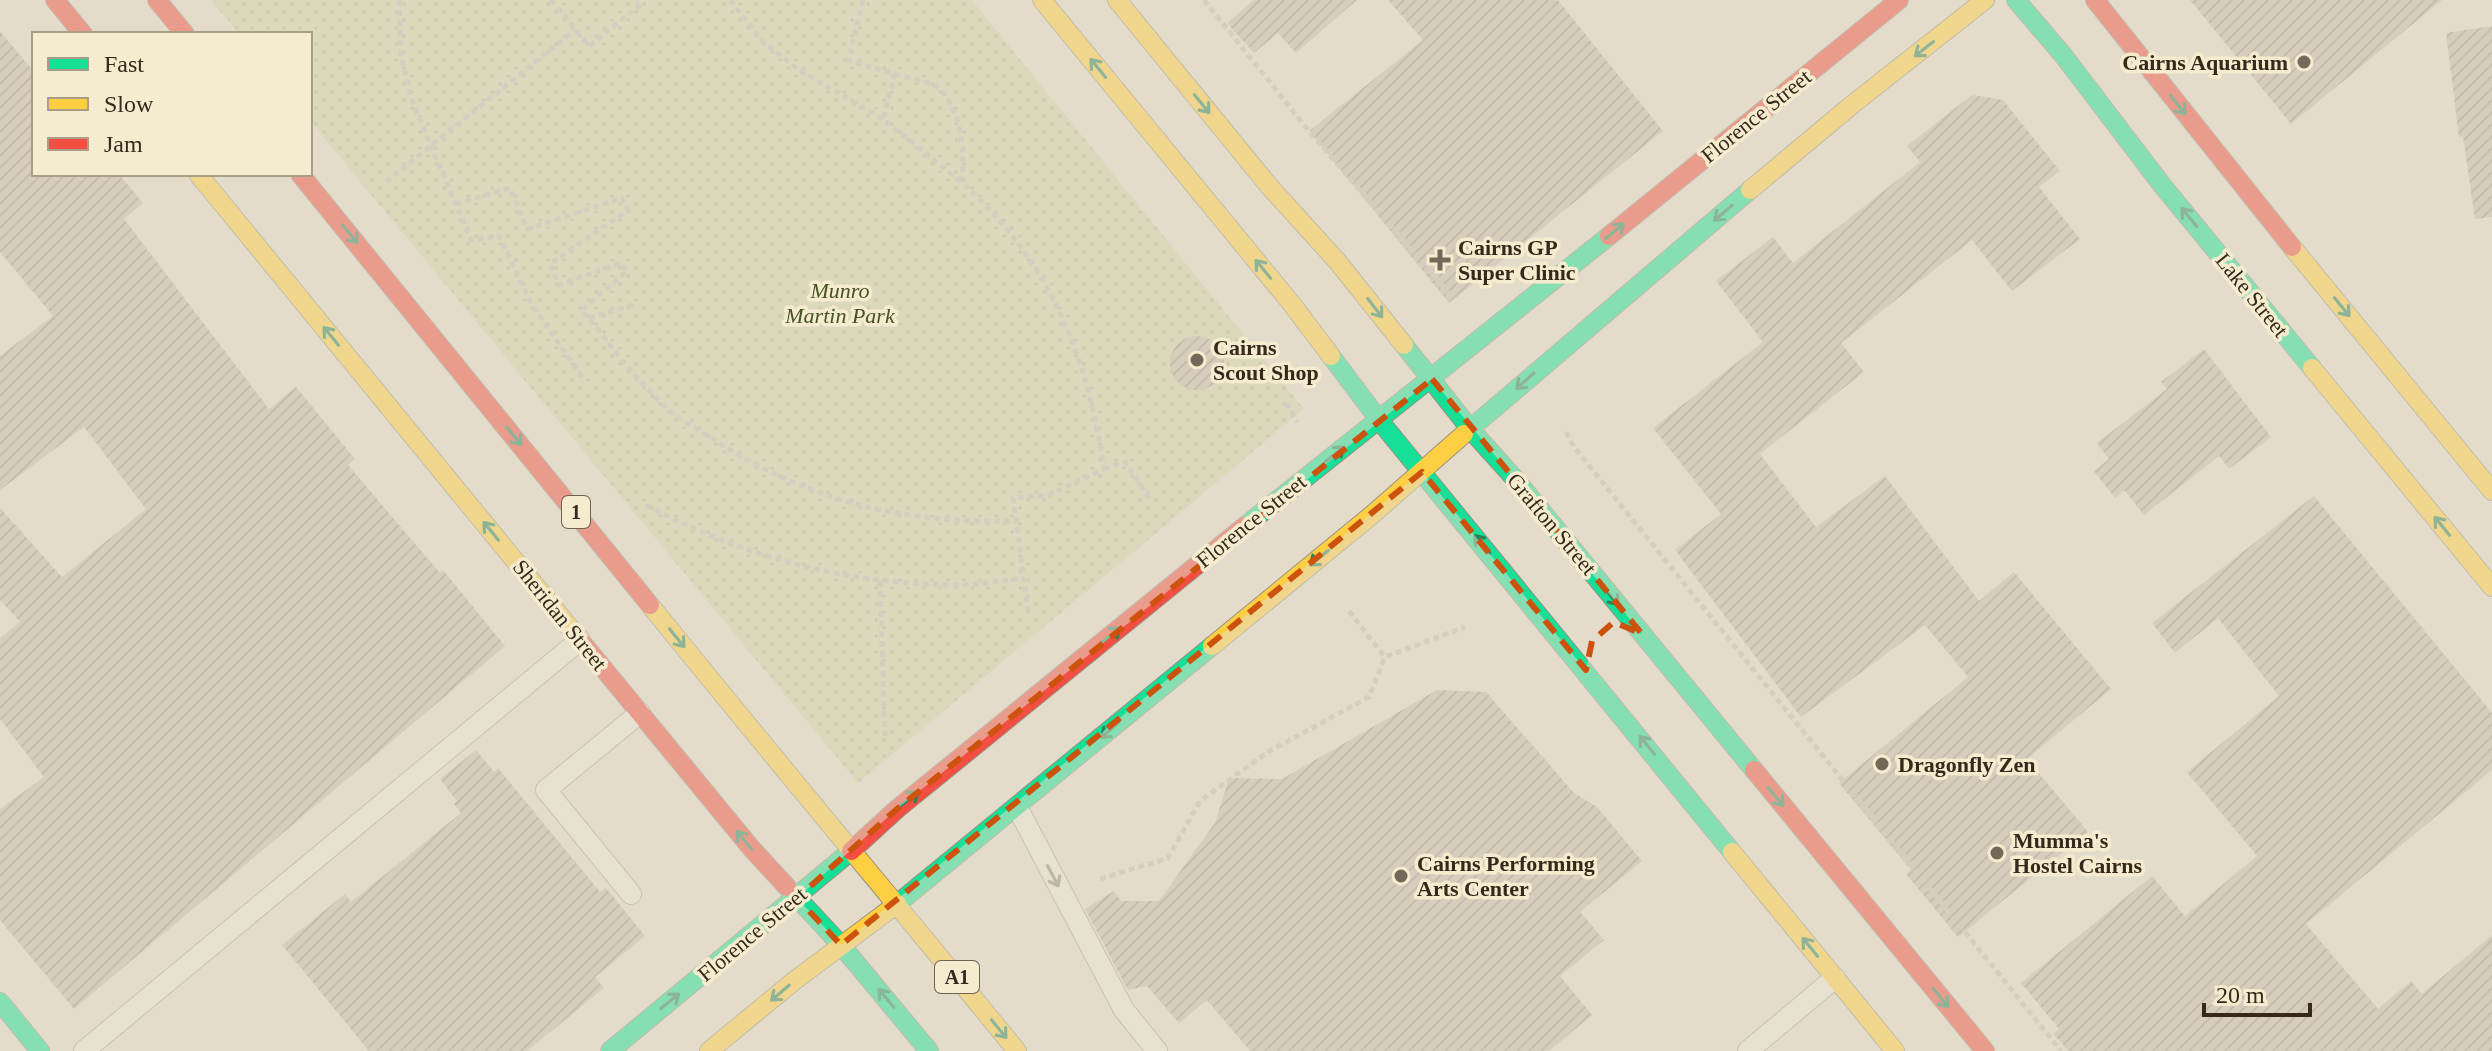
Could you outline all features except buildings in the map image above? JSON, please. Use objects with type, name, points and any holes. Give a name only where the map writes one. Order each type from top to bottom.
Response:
[{"type":"main road","points":[[55,0],[81,32]]},
{"type":"main road","points":[[157,0],[183,32]]},
{"type":"main road","points":[[1042,0],[1291,303],[1379,420],[1587,663],[1895,1051]]},
{"type":"main road","name":"Grafton Street","points":[[1117,0],[1278,196],[1337,261],[1471,430],[1516,480],[1985,1051]]},
{"type":"main road","name":"Florence Street","points":[[610,1051],[797,898],[909,799],[1899,0]]},
{"type":"main road","points":[[709,1051],[1017,807],[1422,472],[1841,113],[1985,0]]},
{"type":"main road","name":"Lake Street","points":[[2016,0],[2063,55],[2162,185],[2492,587]]},
{"type":"main road","points":[[2095,0],[2206,152],[2492,491]]},
{"type":"main road","points":[[2162,185],[2164,169],[2174,160]]},
{"type":"main road","name":"Sheridan Street","points":[[200,176],[752,849],[841,945],[917,1047]]},
{"type":"main road","name":"1","points":[[302,176],[809,802],[897,904]]},
{"type":"main road","points":[[1332,283],[1337,261]]},
{"type":"main road","points":[[1291,303],[1314,300]]},
{"type":"main road","points":[[1614,622],[1642,634]]},
{"type":"main road","name":"A1","points":[[897,904],[1017,1051]]},
{"type":"main road","points":[[0,1002],[40,1051]]},
{"type":"lane","points":[[84,1051],[580,640]]},
{"type":"lane","points":[[631,894],[546,790],[640,713]]},
{"type":"lane","points":[[1017,807],[1124,1010],[1157,1051]]},
{"type":"lane","points":[[1748,1051],[1835,978]]},
{"type":"path","points":[[399,0],[401,55],[412,101],[471,240],[499,236],[532,305],[585,381]]},
{"type":"path","points":[[551,0],[589,46],[641,4],[637,0]]},
{"type":"path","points":[[730,0],[762,41],[786,60],[883,119],[961,182],[1012,233],[1060,310],[1076,347],[1098,429],[1104,469]]},
{"type":"path","points":[[863,0],[848,60],[937,86],[955,113],[965,162],[961,182]]},
{"type":"path","points":[[1204,0],[1309,131],[1454,299]]},
{"type":"path","points":[[386,182],[575,30]]},
{"type":"path","points":[[883,119],[895,74]]},
{"type":"path","points":[[456,204],[510,188],[527,229],[622,198],[628,210],[550,264],[559,285],[621,263],[627,271],[582,310],[629,370],[671,412],[789,482],[858,507],[918,517],[976,522],[1016,521]]},
{"type":"path","points":[[589,318],[636,304]]},
{"type":"path","points":[[1286,403],[1297,422]]},
{"type":"path","points":[[1566,432],[1574,447],[2061,1051]]},
{"type":"path","points":[[1028,611],[1013,498],[1049,495],[1125,462],[1152,502]]},
{"type":"path","points":[[646,505],[691,529],[785,563],[880,581],[959,585],[1023,578]]},
{"type":"path","points":[[880,581],[885,736]]},
{"type":"path","points":[[1349,611],[1385,657]]},
{"type":"path","points":[[1100,879],[1168,858],[1200,801],[1268,752],[1369,697],[1385,657],[1465,627]]},
{"type":"highlighted area","points":[[1432,379],[1642,634],[1614,622],[1592,641],[1586,670],[1422,472],[841,945],[797,898],[897,809]]},
{"type":"green space","name":"Munro Martin Park","points":[[211,0],[972,0],[1304,409],[858,783],[312,123],[312,32],[237,32]]},
{"type":"traffic: fast","points":[[2016,0],[2312,368]]},
{"type":"traffic: fast","points":[[1464,434],[1750,190]]},
{"type":"traffic: fast","points":[[1245,526],[1609,236]]},
{"type":"traffic: fast","points":[[1404,345],[1754,770]]},
{"type":"traffic: fast","points":[[1331,356],[1379,420],[1732,852]]},
{"type":"traffic: fast","points":[[897,904],[1212,646]]},
{"type":"traffic: fast","points":[[610,1051],[851,851]]},
{"type":"traffic: fast","points":[[787,887],[841,945],[929,1051]]},
{"type":"traffic: fast","points":[[0,1002],[40,1051]]},
{"type":"traffic: slow","points":[[1042,0],[1331,356]]},
{"type":"traffic: slow","points":[[1117,0],[1404,345]]},
{"type":"traffic: slow","points":[[1750,190],[1985,0]]},
{"type":"traffic: slow","points":[[200,176],[575,634]]},
{"type":"traffic: slow","points":[[2292,247],[2492,491]]},
{"type":"traffic: slow","points":[[2312,368],[2492,587]]},
{"type":"traffic: slow","points":[[1212,646],[1373,514],[1464,434]]},
{"type":"traffic: slow","points":[[650,605],[1017,1051]]},
{"type":"traffic: slow","points":[[1732,852],[1895,1051]]},
{"type":"traffic: slow","points":[[709,1051],[794,981],[897,904]]},
{"type":"traffic: jam","points":[[55,0],[81,32]]},
{"type":"traffic: jam","points":[[157,0],[183,32]]},
{"type":"traffic: jam","points":[[1609,236],[1899,0]]},
{"type":"traffic: jam","points":[[2095,0],[2292,247]]},
{"type":"traffic: jam","points":[[302,176],[650,605]]},
{"type":"traffic: jam","points":[[851,851],[897,809],[1245,526]]},
{"type":"traffic: jam","points":[[575,634],[752,849],[787,887]]},
{"type":"traffic: jam","points":[[1754,770],[1985,1051]]},
{"type":"place","name":"Cairns Aquarium","points":[[2304,62]]},
{"type":"place","name":"Cairns GP Super Clinic","points":[[1440,260]]},
{"type":"place","name":"Cairns Scout Shop","points":[[1197,360]]},
{"type":"place","name":"Dragonfly Zen","points":[[1882,764]]},
{"type":"place","name":"Mumma's Hostel Cairns","points":[[1997,853]]},
{"type":"place","name":"Cairns Performing Arts Center","points":[[1401,876]]}]
